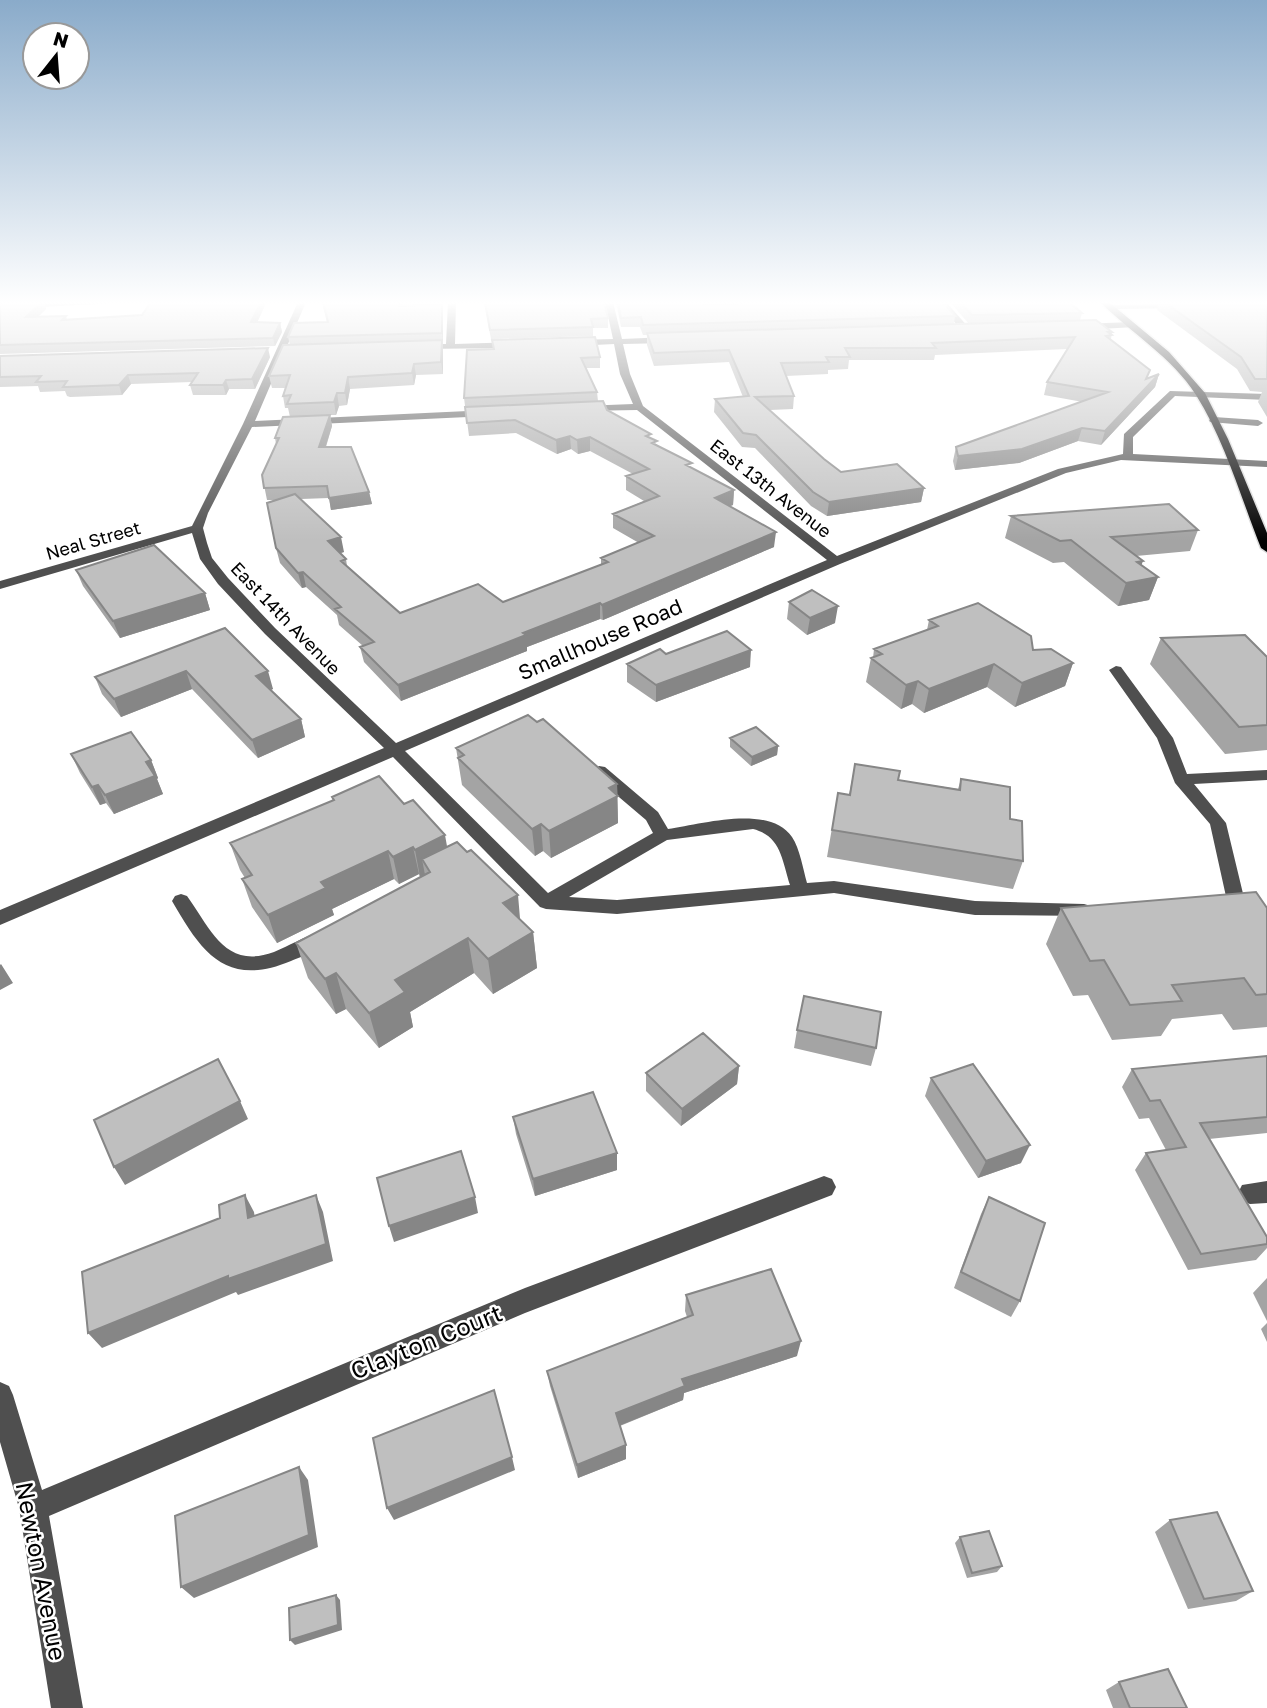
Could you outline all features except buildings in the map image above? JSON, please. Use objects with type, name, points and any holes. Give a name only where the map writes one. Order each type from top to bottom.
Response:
[{"type":"main road","points":[[1191,382],[1214,420],[1267,548]]},
{"type":"street","points":[[197,528],[202,513],[270,382]]},
{"type":"street","name":"East 13th Avenue","points":[[628,382],[639,407],[836,561]]},
{"type":"street","points":[[1128,458],[1128,436],[1173,393],[1200,393],[1253,412]]},
{"type":"street","points":[[1214,420],[1253,412],[1267,397]]},
{"type":"street","points":[[569,410],[639,407]]},
{"type":"street","points":[[248,424],[500,412]]},
{"type":"street","name":"Smallhouse Road","points":[[0,918],[836,561],[1062,471],[1101,460],[1128,458],[1267,464]]},
{"type":"street","name":"Neal Street","points":[[0,585],[197,528]]},
{"type":"street","name":"East 14th Avenue","points":[[197,528],[206,559],[270,631],[394,750],[488,854],[546,902]]},
{"type":"street","points":[[1116,670],[1165,738],[1181,779],[1219,823],[1242,911],[1210,910]]},
{"type":"street","points":[[588,762],[652,816],[663,835]]},
{"type":"street","points":[[1181,779],[1267,775]]},
{"type":"street","points":[[546,902],[663,835],[753,823],[773,828],[785,840],[800,890]]},
{"type":"street","points":[[546,902],[617,907],[834,887],[975,908],[1100,911]]},
{"type":"street","points":[[181,901],[219,954],[245,964],[275,961],[336,930]]},
{"type":"street","name":"Clayton Court","points":[[33,1508],[430,1338],[669,1243],[824,1187]]},
{"type":"street","name":"Newton Avenue","points":[[0,1395],[33,1508],[67,1708]]}]
